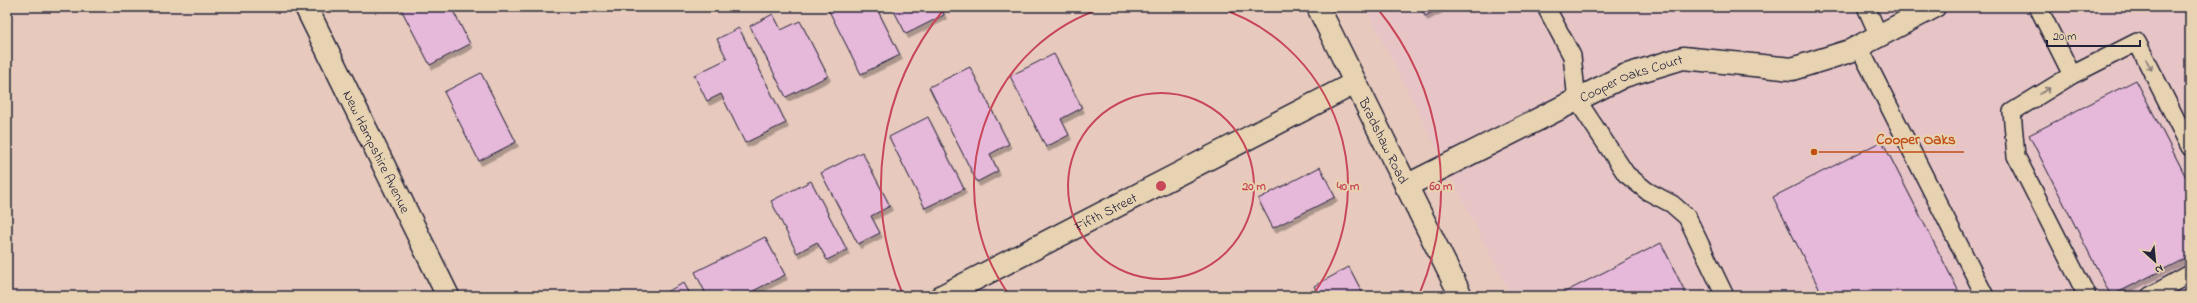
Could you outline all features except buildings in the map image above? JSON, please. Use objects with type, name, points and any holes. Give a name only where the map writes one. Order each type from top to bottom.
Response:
[{"type":"street","name":"New Hampshire Avenue","points":[[306,7],[448,296]]},
{"type":"street","name":"Bradshaw Road","points":[[1318,7],[1461,296]]},
{"type":"street","name":"Cooper Oaks Court","points":[[1406,186],[1624,76],[1683,58],[1792,68],[1850,51],[1934,7]]},
{"type":"street","name":"Fifth Street","points":[[942,296],[1355,83]]},
{"type":"lane","points":[[1546,7],[1572,56],[1577,100],[1626,174],[1646,192],[1672,204],[1687,217],[1725,296]]},
{"type":"lane","points":[[1866,7],[1879,36]]},
{"type":"lane","points":[[2038,7],[2072,75]]},
{"type":"lane","points":[[2087,296],[2016,156],[2012,112],[2072,75],[2137,42],[2190,147]]},
{"type":"lane","points":[[1859,46],[1985,296]]},
{"type":"lane","points":[[2150,296],[2190,274]]},
{"type":"shaded area","points":[[1365,7],[2190,7],[2190,296],[1511,296]]},
{"type":"place","name":"Cooper Oaks","points":[[1814,152]]}]
